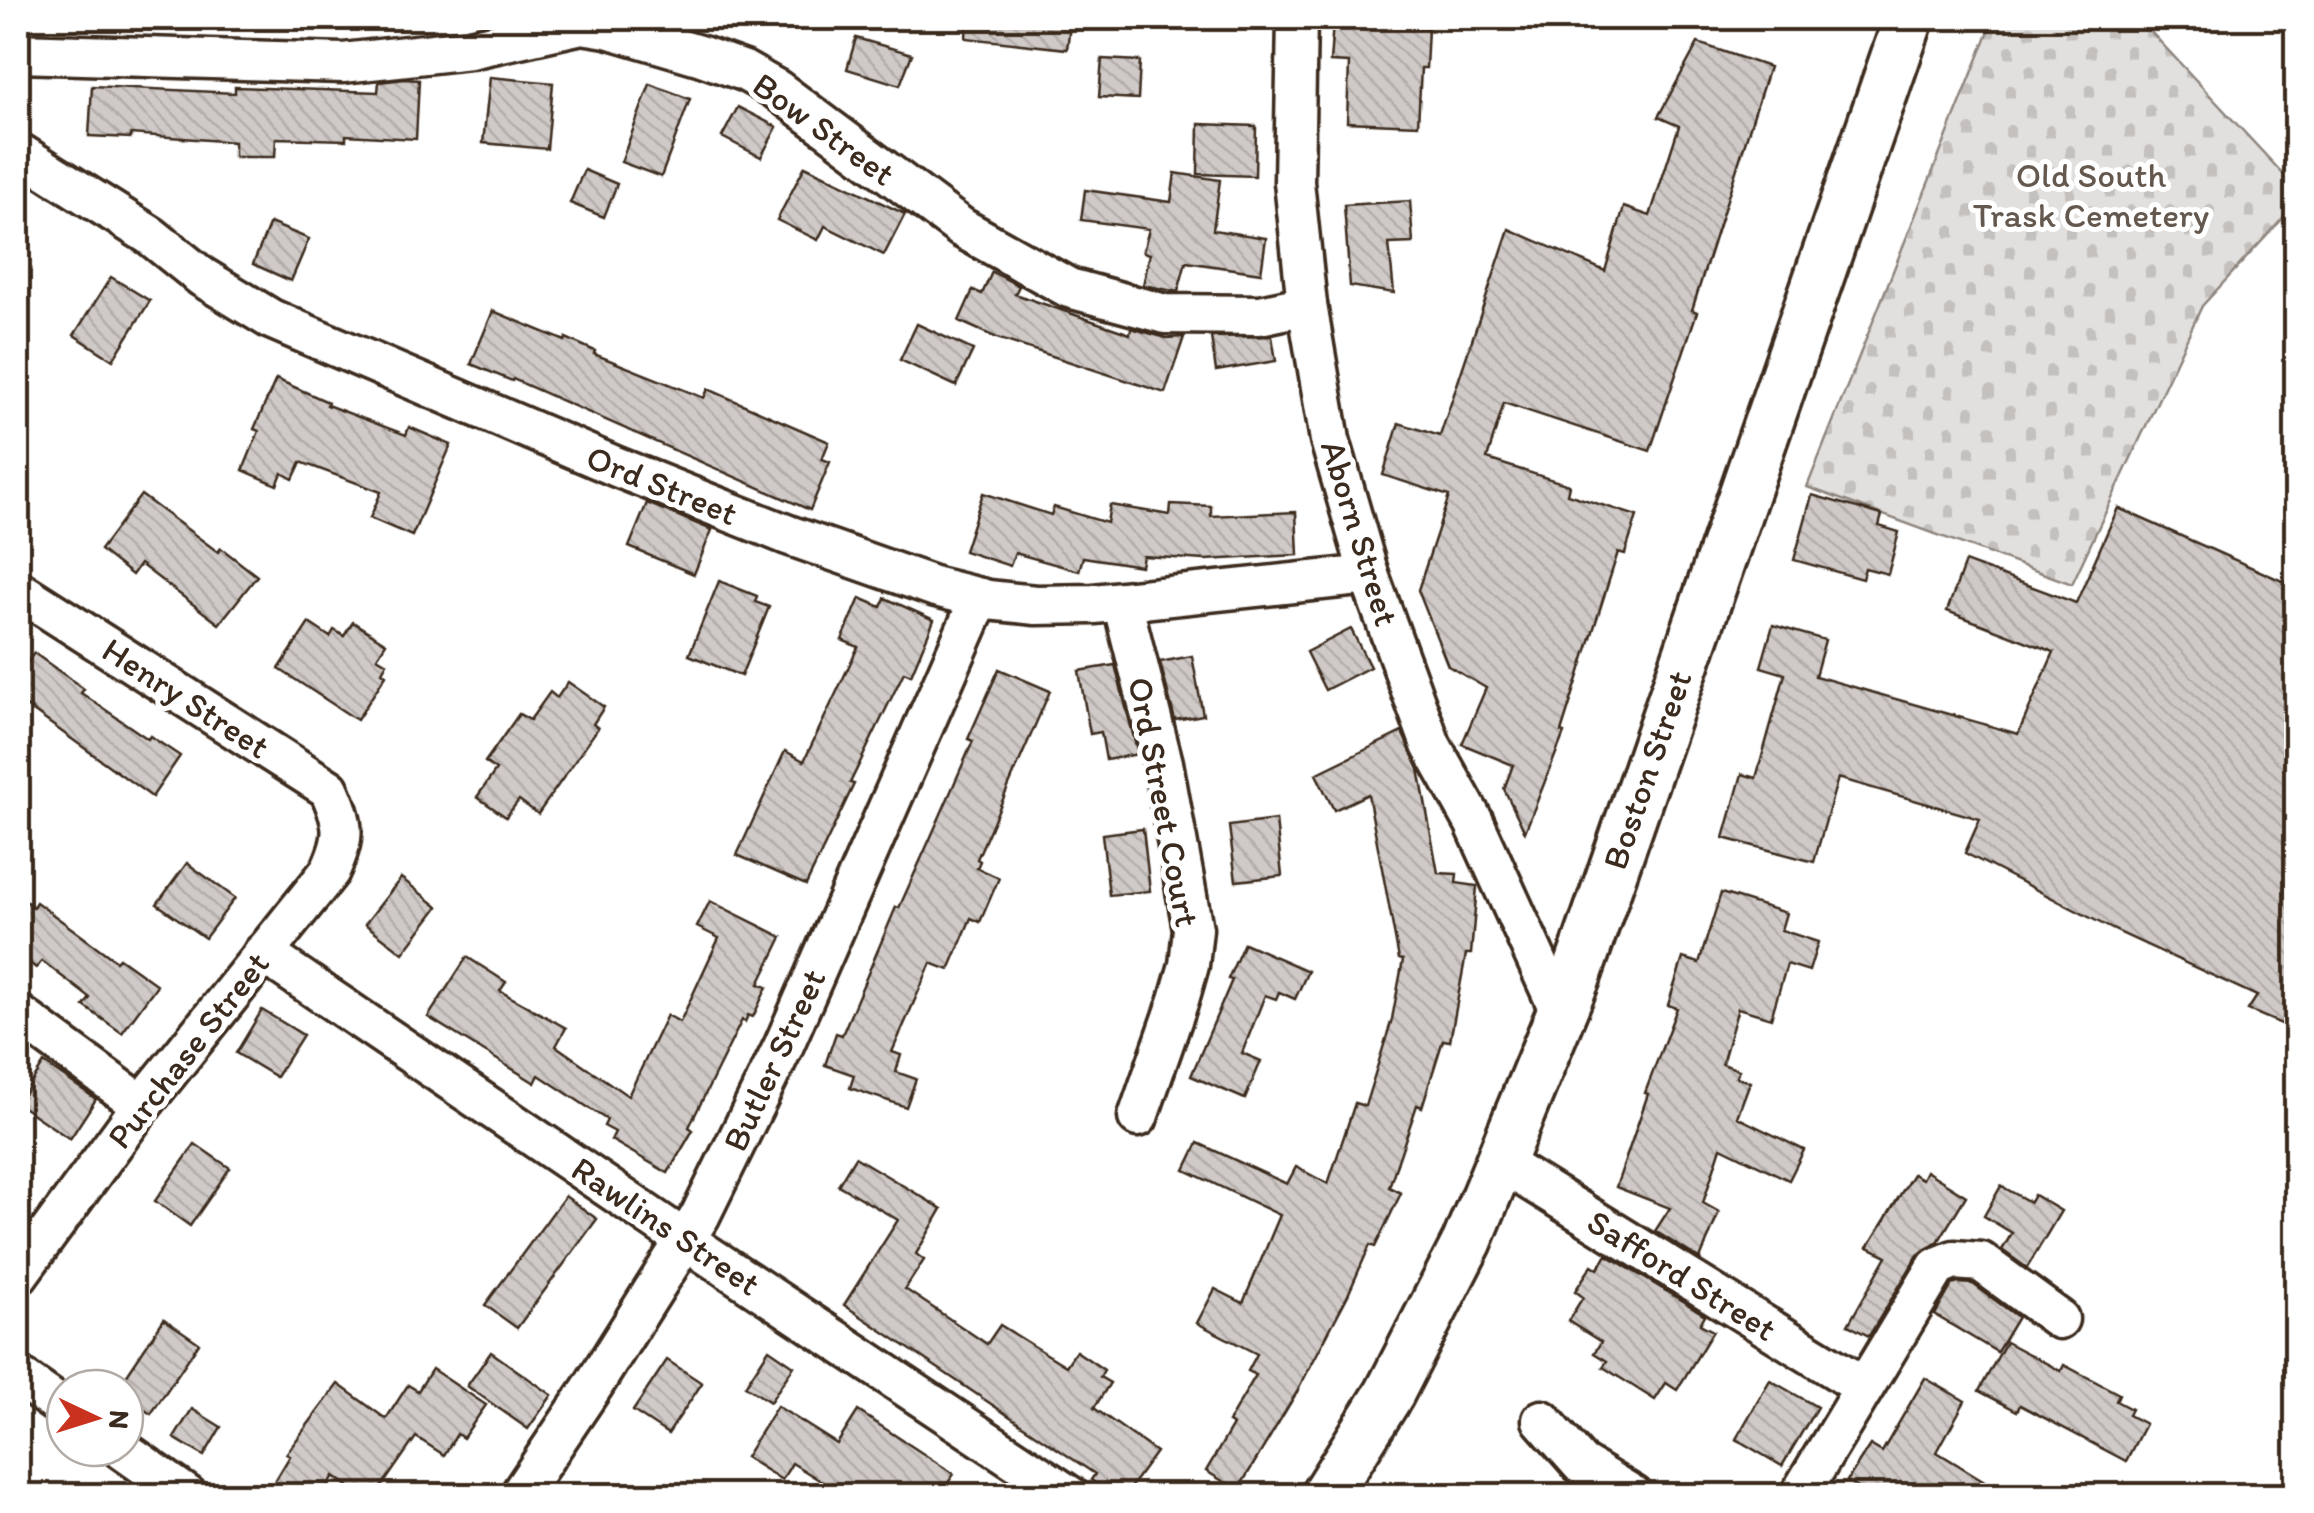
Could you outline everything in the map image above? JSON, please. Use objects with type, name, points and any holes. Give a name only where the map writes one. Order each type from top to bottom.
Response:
[{"type":"main road","name":"Boston Street","points":[[1325,1496],[1398,1377],[1467,1242],[1561,1014],[1909,18]]},
{"type":"street","name":"Aborn Street","points":[[1297,18],[1294,182],[1307,305],[1330,440],[1369,574],[1431,744],[1474,822],[1561,1014]]},
{"type":"street","name":"Bow Street","points":[[18,53],[343,63],[470,49],[581,21],[744,71],[819,119],[859,154],[962,228],[1069,288],[1164,314],[1260,315],[1307,305]]},
{"type":"street","name":"Ord Street","points":[[18,152],[151,236],[202,276],[286,326],[617,467],[877,568],[980,598],[1036,605],[1122,602],[1369,574]]},
{"type":"street","name":"Henry Street","points":[[18,590],[329,789],[342,818]]},
{"type":"street","name":"Butler Street","points":[[519,1496],[685,1240],[783,1047],[980,598]]},
{"type":"street","name":"Ord Street Court","points":[[1122,602],[1163,763],[1192,929],[1184,982],[1138,1117]]},
{"type":"street","name":"Purchase Street","points":[[18,1276],[142,1104],[330,871],[341,846],[342,818]]},
{"type":"street","name":"Rawlins Street","points":[[263,953],[1070,1496]]},
{"type":"street","points":[[18,1014],[142,1104]]},
{"type":"street","name":"Safford Street","points":[[1500,1162],[1864,1388]]},
{"type":"street","points":[[1799,1496],[1937,1267],[1954,1260],[1981,1262],[2058,1319]]},
{"type":"street","points":[[18,1376],[45,1396]]},
{"type":"street","points":[[1542,1420],[1581,1464],[1634,1496]]},
{"type":"street","points":[[145,1466],[188,1496]]},
{"type":"green space","name":"Old South Trask Cemetery","points":[[1994,18],[2138,18],[2296,188],[2296,204],[2202,306],[2072,584],[1807,487]]},
{"type":"building","points":[[967,18],[1071,18],[1067,49],[966,38]]},
{"type":"building","points":[[1333,23],[1428,28],[1418,125],[1347,122],[1349,63],[1330,62]]},
{"type":"building","points":[[856,38],[912,54],[900,85],[847,69]]},
{"type":"building","points":[[1698,43],[1769,67],[1692,310],[1697,312],[1650,451],[1504,403],[1487,459],[1569,485],[1567,494],[1637,516],[1625,554],[1618,552],[1561,732],[1564,733],[1525,832],[1504,789],[1513,765],[1462,744],[1486,688],[1448,666],[1418,590],[1449,496],[1383,475],[1399,423],[1440,436],[1509,229],[1605,271],[1624,207],[1650,216],[1679,126],[1658,117]]},
{"type":"building","points":[[1102,59],[1140,61],[1138,99],[1099,97]]},
{"type":"building","points":[[490,77],[553,83],[547,149],[483,143]]},
{"type":"building","points":[[419,80],[416,139],[346,135],[346,140],[276,138],[275,157],[234,157],[234,142],[131,134],[131,138],[89,136],[92,86],[235,93],[235,87],[378,92],[379,82]]},
{"type":"building","points":[[650,84],[690,99],[661,177],[621,162]]},
{"type":"building","points":[[738,107],[777,127],[761,157],[722,137]]},
{"type":"building","points":[[1199,124],[1256,126],[1255,176],[1198,174]]},
{"type":"building","points":[[805,166],[905,214],[884,255],[825,226],[818,240],[777,220]]},
{"type":"building","points":[[584,170],[617,184],[604,217],[570,203]]},
{"type":"building","points":[[1175,173],[1220,180],[1213,230],[1266,238],[1261,273],[1186,262],[1178,292],[1143,285],[1150,254],[1143,252],[1149,229],[1081,220],[1085,190],[1171,202]]},
{"type":"building","points":[[1410,201],[1413,243],[1389,244],[1394,293],[1350,286],[1344,205]]},
{"type":"building","points":[[270,223],[309,239],[291,281],[253,264]]},
{"type":"building","points":[[992,272],[1019,286],[1015,294],[1130,334],[1131,328],[1166,338],[1184,337],[1165,393],[997,338],[959,321],[973,290],[982,294]]},
{"type":"building","points":[[111,277],[150,301],[113,360],[74,335]]},
{"type":"building","points":[[493,311],[704,398],[708,389],[829,442],[822,459],[830,462],[810,510],[471,364]]},
{"type":"building","points":[[917,324],[973,350],[956,386],[900,360]]},
{"type":"building","points":[[1272,336],[1276,361],[1216,371],[1211,337]]},
{"type":"building","points":[[276,379],[328,402],[327,405],[406,435],[409,427],[451,445],[412,536],[370,518],[381,492],[301,462],[293,479],[282,473],[277,485],[243,470],[259,431],[254,429]]},
{"type":"building","points":[[983,493],[1051,515],[1054,507],[1107,523],[1110,505],[1170,515],[1171,504],[1211,506],[1211,516],[1296,512],[1298,555],[1205,560],[1143,556],[1141,566],[1083,557],[1079,571],[1015,553],[1010,566],[964,551]]},
{"type":"building","points":[[141,495],[257,576],[219,624],[140,564],[132,575],[100,550]]},
{"type":"building","points":[[1812,495],[1882,515],[1879,526],[1899,532],[1888,574],[1865,568],[1862,579],[1794,560]]},
{"type":"building","points":[[647,503],[712,530],[694,574],[629,547]]},
{"type":"building","points":[[2118,508],[2296,587],[2296,1030],[2248,1010],[2257,996],[2114,930],[1965,853],[1980,819],[1838,778],[1814,862],[1724,838],[1742,774],[1756,778],[1785,674],[1761,667],[1773,625],[1825,640],[1815,676],[2018,734],[2054,652],[1947,611],[1965,562],[2076,603]]},
{"type":"building","points":[[719,581],[757,596],[755,602],[769,607],[741,676],[689,655]]},
{"type":"building","points":[[860,598],[881,607],[885,598],[934,620],[911,675],[904,672],[850,783],[854,784],[806,885],[737,855],[785,751],[804,761],[858,647],[842,640]]},
{"type":"building","points":[[353,622],[386,643],[377,657],[387,663],[382,672],[386,675],[357,720],[279,669],[309,623],[330,637],[334,630],[344,636]]},
{"type":"building","points":[[1351,629],[1370,667],[1325,690],[1306,652]]},
{"type":"building","points":[[34,653],[84,689],[81,693],[180,756],[152,797],[18,700],[18,675]]},
{"type":"building","points":[[1192,656],[1203,715],[1175,720],[1160,662]]},
{"type":"building","points":[[1115,665],[1138,754],[1106,760],[1101,732],[1090,734],[1079,671]]},
{"type":"building","points":[[999,669],[1050,691],[977,859],[977,868],[999,878],[980,922],[971,918],[949,970],[931,963],[892,1052],[901,1055],[896,1072],[916,1079],[906,1107],[850,1088],[854,1075],[825,1065],[836,1033],[842,1035],[896,907],[899,908],[930,839]]},
{"type":"building","points":[[568,682],[604,707],[593,724],[598,728],[538,814],[519,800],[506,817],[477,797],[496,770],[485,762],[519,714],[530,720],[550,692],[557,698]]},
{"type":"building","points":[[1402,732],[1419,769],[1438,873],[1457,874],[1456,883],[1477,886],[1471,954],[1466,954],[1450,1041],[1443,1040],[1422,1107],[1417,1105],[1389,1187],[1401,1193],[1375,1247],[1370,1245],[1297,1392],[1238,1490],[1206,1471],[1233,1425],[1228,1422],[1256,1375],[1248,1371],[1257,1354],[1197,1323],[1215,1289],[1243,1303],[1280,1215],[1185,1170],[1198,1143],[1287,1184],[1296,1167],[1328,1184],[1355,1103],[1365,1106],[1392,1019],[1403,960],[1399,959],[1368,794],[1334,810],[1316,774]]},
{"type":"building","points":[[1276,820],[1282,876],[1236,881],[1229,826]]},
{"type":"building","points":[[1143,829],[1150,891],[1109,895],[1102,834]]},
{"type":"building","points":[[187,863],[235,898],[205,938],[157,904]]},
{"type":"building","points":[[401,878],[438,907],[403,953],[365,924]]},
{"type":"building","points":[[1721,893],[1786,913],[1781,930],[1818,942],[1809,971],[1787,964],[1771,1018],[1738,1008],[1722,1064],[1739,1070],[1736,1077],[1750,1082],[1737,1117],[1804,1150],[1789,1180],[1721,1147],[1703,1203],[1719,1212],[1700,1259],[1655,1231],[1670,1208],[1616,1187],[1677,1008],[1668,1005],[1683,958],[1699,963]]},
{"type":"building","points":[[18,895],[33,907],[36,902],[116,961],[119,958],[157,985],[122,1033],[84,1006],[90,998],[42,961],[36,968],[18,954]]},
{"type":"building","points":[[710,901],[782,937],[759,984],[767,987],[753,1017],[748,1015],[745,1022],[742,1020],[689,1127],[693,1130],[668,1173],[611,1140],[615,1132],[604,1126],[607,1120],[539,1075],[535,1083],[428,1017],[467,957],[506,982],[500,991],[566,1028],[556,1046],[628,1096],[667,1015],[680,1022],[719,938],[697,927]]},
{"type":"building","points":[[1244,943],[1308,971],[1295,999],[1279,992],[1276,999],[1265,995],[1242,1053],[1261,1061],[1245,1099],[1191,1076]]},
{"type":"building","points":[[262,1010],[303,1035],[276,1077],[236,1053]]},
{"type":"building","points":[[44,1063],[96,1099],[70,1139],[18,1104]]},
{"type":"building","points":[[195,1144],[230,1168],[190,1226],[155,1201]]},
{"type":"building","points":[[855,1157],[942,1209],[916,1254],[924,1260],[905,1289],[987,1344],[1000,1325],[1066,1366],[1076,1351],[1104,1370],[1100,1377],[1110,1383],[1094,1408],[1156,1452],[1124,1496],[1113,1496],[1091,1480],[1095,1474],[844,1305],[898,1220],[838,1185]]},
{"type":"building","points":[[1926,1171],[1966,1196],[1938,1242],[1918,1255],[1869,1336],[1848,1325],[1887,1256],[1868,1247],[1913,1174],[1922,1179]]},
{"type":"building","points":[[2001,1186],[2030,1202],[2034,1195],[2061,1211],[2027,1268],[2002,1250],[2012,1233],[1984,1216]]},
{"type":"building","points":[[565,1196],[597,1219],[517,1328],[485,1305]]},
{"type":"building","points":[[1607,1255],[1705,1315],[1700,1324],[1713,1331],[1677,1390],[1666,1383],[1655,1400],[1603,1367],[1607,1361],[1594,1353],[1601,1342],[1568,1321],[1583,1297],[1575,1291],[1592,1265],[1598,1269]]},
{"type":"building","points":[[1973,1284],[2018,1317],[1997,1352],[1935,1315],[1952,1285]]},
{"type":"building","points":[[164,1319],[199,1343],[151,1414],[145,1410],[145,1368],[131,1368]]},
{"type":"building","points":[[2006,1342],[2061,1371],[2064,1365],[2119,1394],[2116,1401],[2131,1409],[2128,1415],[2145,1424],[2126,1461],[2020,1405],[2017,1411],[1979,1391]]},
{"type":"building","points":[[769,1349],[794,1366],[770,1402],[745,1386]]},
{"type":"building","points":[[491,1352],[552,1395],[528,1429],[467,1386]]},
{"type":"building","points":[[667,1360],[702,1383],[668,1434],[633,1411]]},
{"type":"building","points":[[432,1369],[486,1405],[463,1438],[457,1434],[444,1455],[416,1437],[375,1496],[362,1496],[334,1476],[321,1496],[266,1496],[290,1456],[286,1454],[338,1384],[386,1419],[408,1385],[418,1391]]},
{"type":"building","points":[[1925,1378],[1965,1401],[1937,1452],[2009,1496],[1870,1496],[1847,1481],[1870,1445],[1882,1452]]},
{"type":"building","points":[[1770,1380],[1817,1407],[1782,1466],[1736,1439]]},
{"type":"building","points":[[777,1406],[837,1444],[858,1411],[954,1474],[939,1496],[845,1496],[792,1463],[782,1480],[745,1457]]},
{"type":"building","points":[[192,1409],[221,1427],[204,1456],[174,1438]]}]
